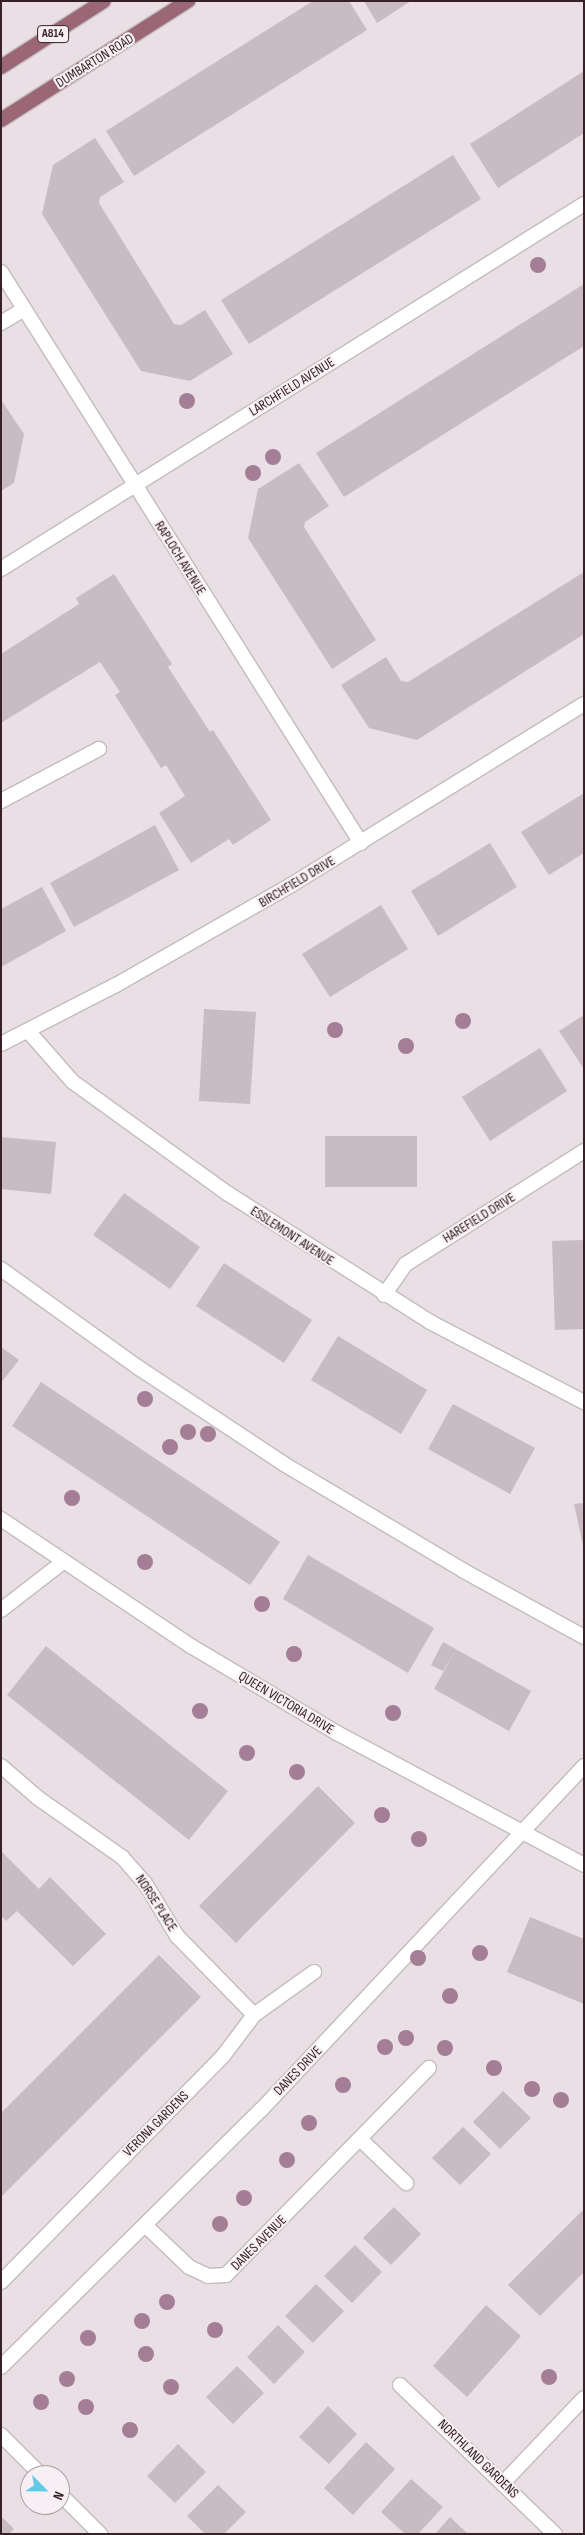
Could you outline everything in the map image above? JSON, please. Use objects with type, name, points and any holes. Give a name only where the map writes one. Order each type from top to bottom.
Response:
[{"type":"main road","name":"A814","points":[[1,67],[104,1]]},
{"type":"main road","name":"DUMBARTON ROAD","points":[[1,120],[188,1]]},
{"type":"street","name":"LARCHFIELD AVENUE","points":[[1,569],[584,204]]},
{"type":"street","name":"RAPLOCH AVENUE","points":[[1,272],[134,486],[361,843]]},
{"type":"street","points":[[1,323],[24,309]]},
{"type":"street","name":"BIRCHFIELD DRIVE","points":[[1,1044],[210,932],[361,843],[584,704]]},
{"type":"street","points":[[1,801],[100,749]]},
{"type":"street","name":"ESSLEMONT AVENUE","points":[[28,1031],[59,1069],[112,1111],[235,1199],[384,1295],[584,1402]]},
{"type":"street","name":"HAREFIELD DRIVE","points":[[384,1295],[406,1264],[584,1151]]},
{"type":"street","points":[[1,1269],[131,1362],[284,1464],[448,1562],[584,1637]]},
{"type":"street","name":"QUEEN VICTORIA DRIVE","points":[[1,1519],[191,1646],[337,1733],[521,1834],[584,1865]]},
{"type":"street","points":[[1,1610],[63,1562]]},
{"type":"street","name":"NORSE PLACE","points":[[1,1766],[38,1798],[122,1857],[145,1883],[177,1936],[254,2015]]},
{"type":"street","name":"DANES DRIVE","points":[[1,2367],[146,2226],[261,2110],[584,1766]]},
{"type":"street","name":"VERONA GARDENS","points":[[1,2282],[223,2056],[254,2015],[314,1972]]},
{"type":"street","name":"DANES AVENUE","points":[[146,2226],[189,2267],[208,2276],[226,2275],[429,2068]]},
{"type":"street","points":[[360,2139],[406,2183]]},
{"type":"street","name":"NORTHLAND GARDENS","points":[[400,2385],[555,2534]]},
{"type":"street","points":[[502,2483],[584,2398]]},
{"type":"street","points":[[1,2435],[31,2465]]},
{"type":"street","points":[[70,2504],[100,2534]]},
{"type":"building","points":[[313,1],[349,1],[367,30],[134,176],[106,131]]},
{"type":"building","points":[[364,1],[411,1],[377,23]]},
{"type":"building","points":[[584,71],[584,133],[498,188],[470,144]]},
{"type":"building","points":[[95,138],[124,182],[100,197],[99,203],[174,324],[181,325],[205,310],[233,354],[190,381],[141,371],[42,214],[53,165]]},
{"type":"building","points":[[453,155],[481,199],[249,344],[221,300]]},
{"type":"building","points":[[584,284],[584,346],[344,497],[316,453]]},
{"type":"building","points":[[1,400],[24,434],[14,483],[1,491]]},
{"type":"building","points":[[299,463],[329,506],[305,522],[304,527],[376,640],[332,669],[248,538],[258,489]]},
{"type":"building","points":[[584,572],[584,634],[417,740],[369,728],[341,685],[386,657],[401,681],[408,682]]},
{"type":"building","points":[[114,574],[172,664],[168,667],[210,732],[213,730],[271,820],[233,845],[229,839],[191,863],[159,813],[185,796],[166,765],[161,768],[115,695],[120,692],[100,662],[1,723],[1,654],[79,604],[76,598]]},
{"type":"building","points":[[584,793],[584,853],[549,875],[521,832]]},
{"type":"building","points":[[155,825],[179,870],[74,927],[50,883]]},
{"type":"building","points":[[490,843],[517,887],[438,936],[411,891]]},
{"type":"building","points":[[42,887],[66,931],[1,967],[1,909]]},
{"type":"building","points":[[381,905],[408,949],[330,997],[302,954]]},
{"type":"building","points":[[204,1009],[256,1012],[250,1104],[199,1101]]},
{"type":"building","points":[[584,1015],[584,1069],[559,1031]]},
{"type":"building","points":[[540,1048],[567,1091],[490,1141],[462,1097]]},
{"type":"building","points":[[325,1136],[417,1136],[417,1187],[325,1187]]},
{"type":"building","points":[[1,1137],[56,1142],[51,1194],[1,1189]]},
{"type":"building","points":[[124,1193],[200,1247],[170,1289],[93,1235]]},
{"type":"building","points":[[584,1240],[584,1329],[555,1330],[552,1241]]},
{"type":"building","points":[[224,1263],[312,1320],[284,1363],[196,1306]]},
{"type":"building","points":[[338,1336],[427,1390],[401,1434],[311,1380]]},
{"type":"building","points":[[1,1347],[19,1360],[1,1383]]},
{"type":"building","points":[[41,1382],[280,1542],[250,1585],[12,1426]]},
{"type":"building","points":[[453,1404],[535,1448],[510,1494],[428,1449]]},
{"type":"building","points":[[584,1503],[584,1545],[583,1545],[574,1504]]},
{"type":"building","points":[[308,1555],[434,1628],[408,1673],[283,1599]]},
{"type":"building","points":[[443,1642],[531,1691],[509,1731],[434,1689],[455,1651],[443,1671],[431,1665]]},
{"type":"building","points":[[46,1646],[228,1791],[189,1840],[7,1695]]},
{"type":"building","points":[[318,1786],[355,1823],[236,1943],[199,1906]]},
{"type":"building","points":[[1,1851],[39,1889],[50,1877],[106,1934],[73,1966],[17,1911],[6,1921],[1,1916]]},
{"type":"building","points":[[530,1917],[584,1939],[584,2004],[507,1972]]},
{"type":"building","points":[[159,1955],[201,1997],[1,2197],[1,2113]]},
{"type":"building","points":[[503,2091],[531,2118],[500,2149],[473,2122]]},
{"type":"building","points":[[463,2127],[491,2154],[460,2185],[432,2158]]},
{"type":"building","points":[[394,2207],[421,2234],[391,2265],[363,2238]]},
{"type":"building","points":[[584,2209],[584,2272],[540,2316],[508,2285]]},
{"type":"building","points":[[355,2245],[382,2272],[352,2303],[324,2276]]},
{"type":"building","points":[[316,2284],[344,2311],[313,2343],[285,2316]]},
{"type":"building","points":[[486,2305],[521,2336],[467,2397],[433,2366]]},
{"type":"building","points":[[278,2325],[305,2352],[274,2384],[247,2357]]},
{"type":"building","points":[[237,2366],[264,2393],[233,2424],[206,2397]]},
{"type":"building","points":[[328,2406],[357,2434],[329,2464],[299,2437]]},
{"type":"building","points":[[366,2442],[395,2469],[353,2515],[324,2488]]},
{"type":"building","points":[[178,2444],[206,2472],[175,2503],[147,2476]]},
{"type":"building","points":[[411,2479],[443,2507],[418,2534],[405,2534],[381,2512]]},
{"type":"building","points":[[218,2485],[246,2512],[224,2534],[205,2534],[187,2516]]},
{"type":"building","points":[[1,2516],[14,2529],[9,2534],[1,2534]]},
{"type":"building","points":[[450,2517],[468,2534],[435,2534]]}]
